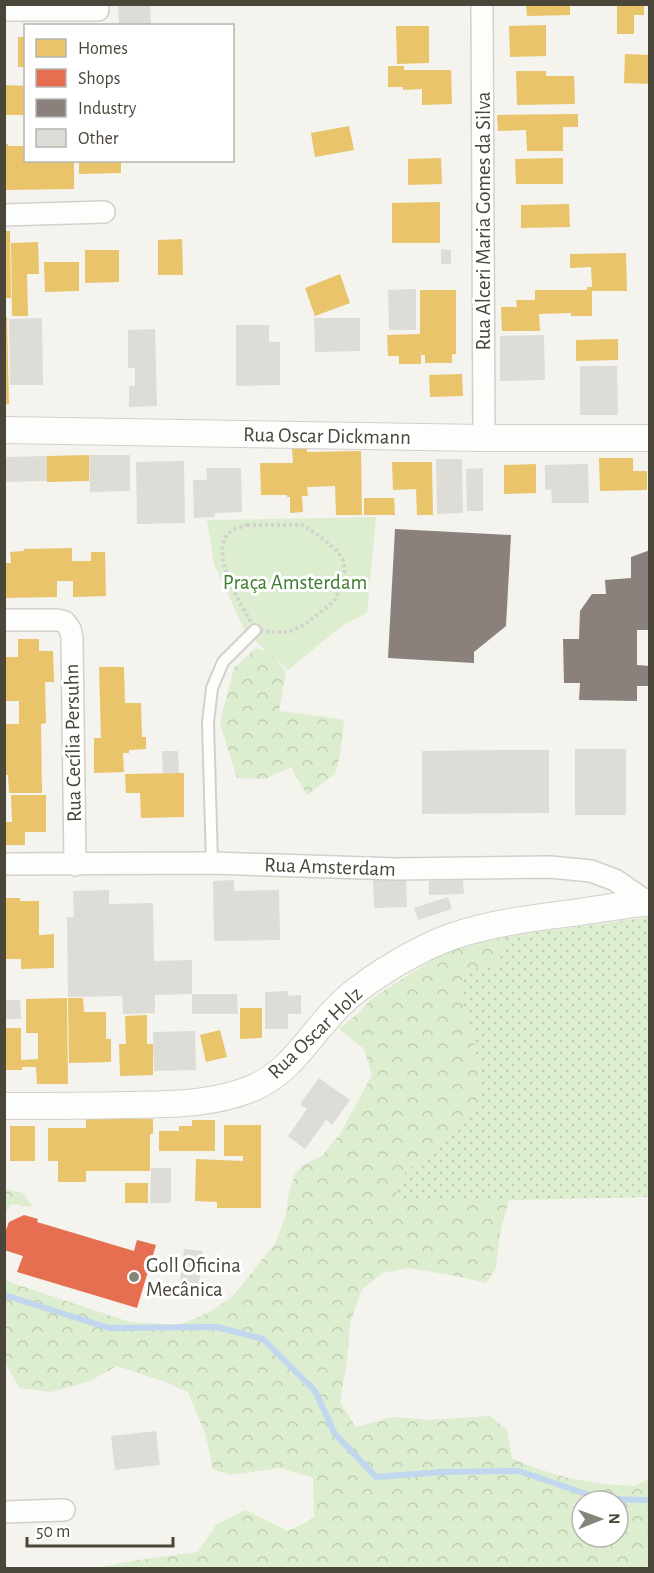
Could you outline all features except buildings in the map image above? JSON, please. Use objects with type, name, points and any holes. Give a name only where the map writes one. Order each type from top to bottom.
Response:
[{"type":"street","name":"Rua Alceri Maria Gomes da Silva","points":[[482,4],[484,438]]},
{"type":"street","points":[[4,10],[98,10]]},
{"type":"street","points":[[4,214],[104,212]]},
{"type":"street","name":"Rua Oscar Dickmann","points":[[4,430],[484,438],[650,438]]},
{"type":"street","name":"Rua Cecília Persuhn","points":[[4,620],[58,620],[66,622],[70,629],[72,638],[75,865]]},
{"type":"street","name":"Rua Amsterdam","points":[[4,864],[212,863],[396,869],[550,867],[591,872],[615,880],[648,902]]},
{"type":"street","name":"Rua Oscar Holz","points":[[4,1106],[182,1104],[227,1097],[268,1080],[284,1068],[331,1014],[372,979],[392,966],[451,937],[517,920],[648,902]]},
{"type":"street","points":[[4,1512],[64,1510]]},
{"type":"lane","points":[[212,863],[208,723],[212,688],[223,662],[255,630]]},
{"type":"path","points":[[247,525],[303,525],[325,540],[343,560],[345,571],[340,590],[334,601],[306,624],[289,632],[255,630],[227,576],[221,555],[223,541],[231,531],[247,525]]},
{"type":"green space","name":"Praça Amsterdam","points":[[376,517],[367,613],[343,625],[288,670],[246,633],[214,564],[207,520]]},
{"type":"green space","points":[[256,648],[270,652],[286,672],[279,711],[344,720],[340,755],[335,774],[307,795],[291,767],[265,779],[237,778],[220,723],[234,668]]},
{"type":"green space","points":[[649,917],[649,1197],[394,1203],[401,1176],[428,1152],[457,1132],[477,1106],[479,1072],[473,1036],[461,1000],[463,970],[497,966],[508,936]]},
{"type":"green space","points":[[508,936],[497,966],[463,970],[461,1000],[473,1036],[479,1072],[477,1106],[457,1132],[428,1152],[401,1176],[394,1202],[509,1199],[500,1233],[496,1268],[486,1283],[408,1268],[383,1273],[362,1289],[350,1323],[340,1402],[356,1427],[393,1417],[428,1420],[490,1416],[507,1430],[512,1458],[535,1468],[568,1478],[602,1484],[634,1486],[649,1479],[649,1568],[98,1568],[198,1552],[216,1525],[245,1510],[288,1531],[314,1518],[313,1478],[281,1468],[230,1475],[213,1469],[205,1433],[188,1392],[117,1366],[90,1381],[51,1392],[20,1388],[5,1363],[4,1275],[9,1282],[130,1322],[179,1325],[210,1312],[234,1295],[276,1242],[286,1214],[288,1196],[295,1174],[303,1165],[322,1156],[340,1134],[372,1075],[364,1049],[339,1029],[360,1012],[371,999],[426,964],[440,952],[465,940]]},
{"type":"green space","points":[[5,1189],[23,1193],[33,1207],[10,1204],[5,1215]]},
{"type":"waterway","points":[[4,1295],[109,1328],[217,1327],[263,1339],[315,1391],[335,1434],[376,1477],[443,1472],[519,1471],[601,1499],[650,1500]]},
{"type":"place","name":"Goll Oficina Mecânica","points":[[134,1277]]}]
